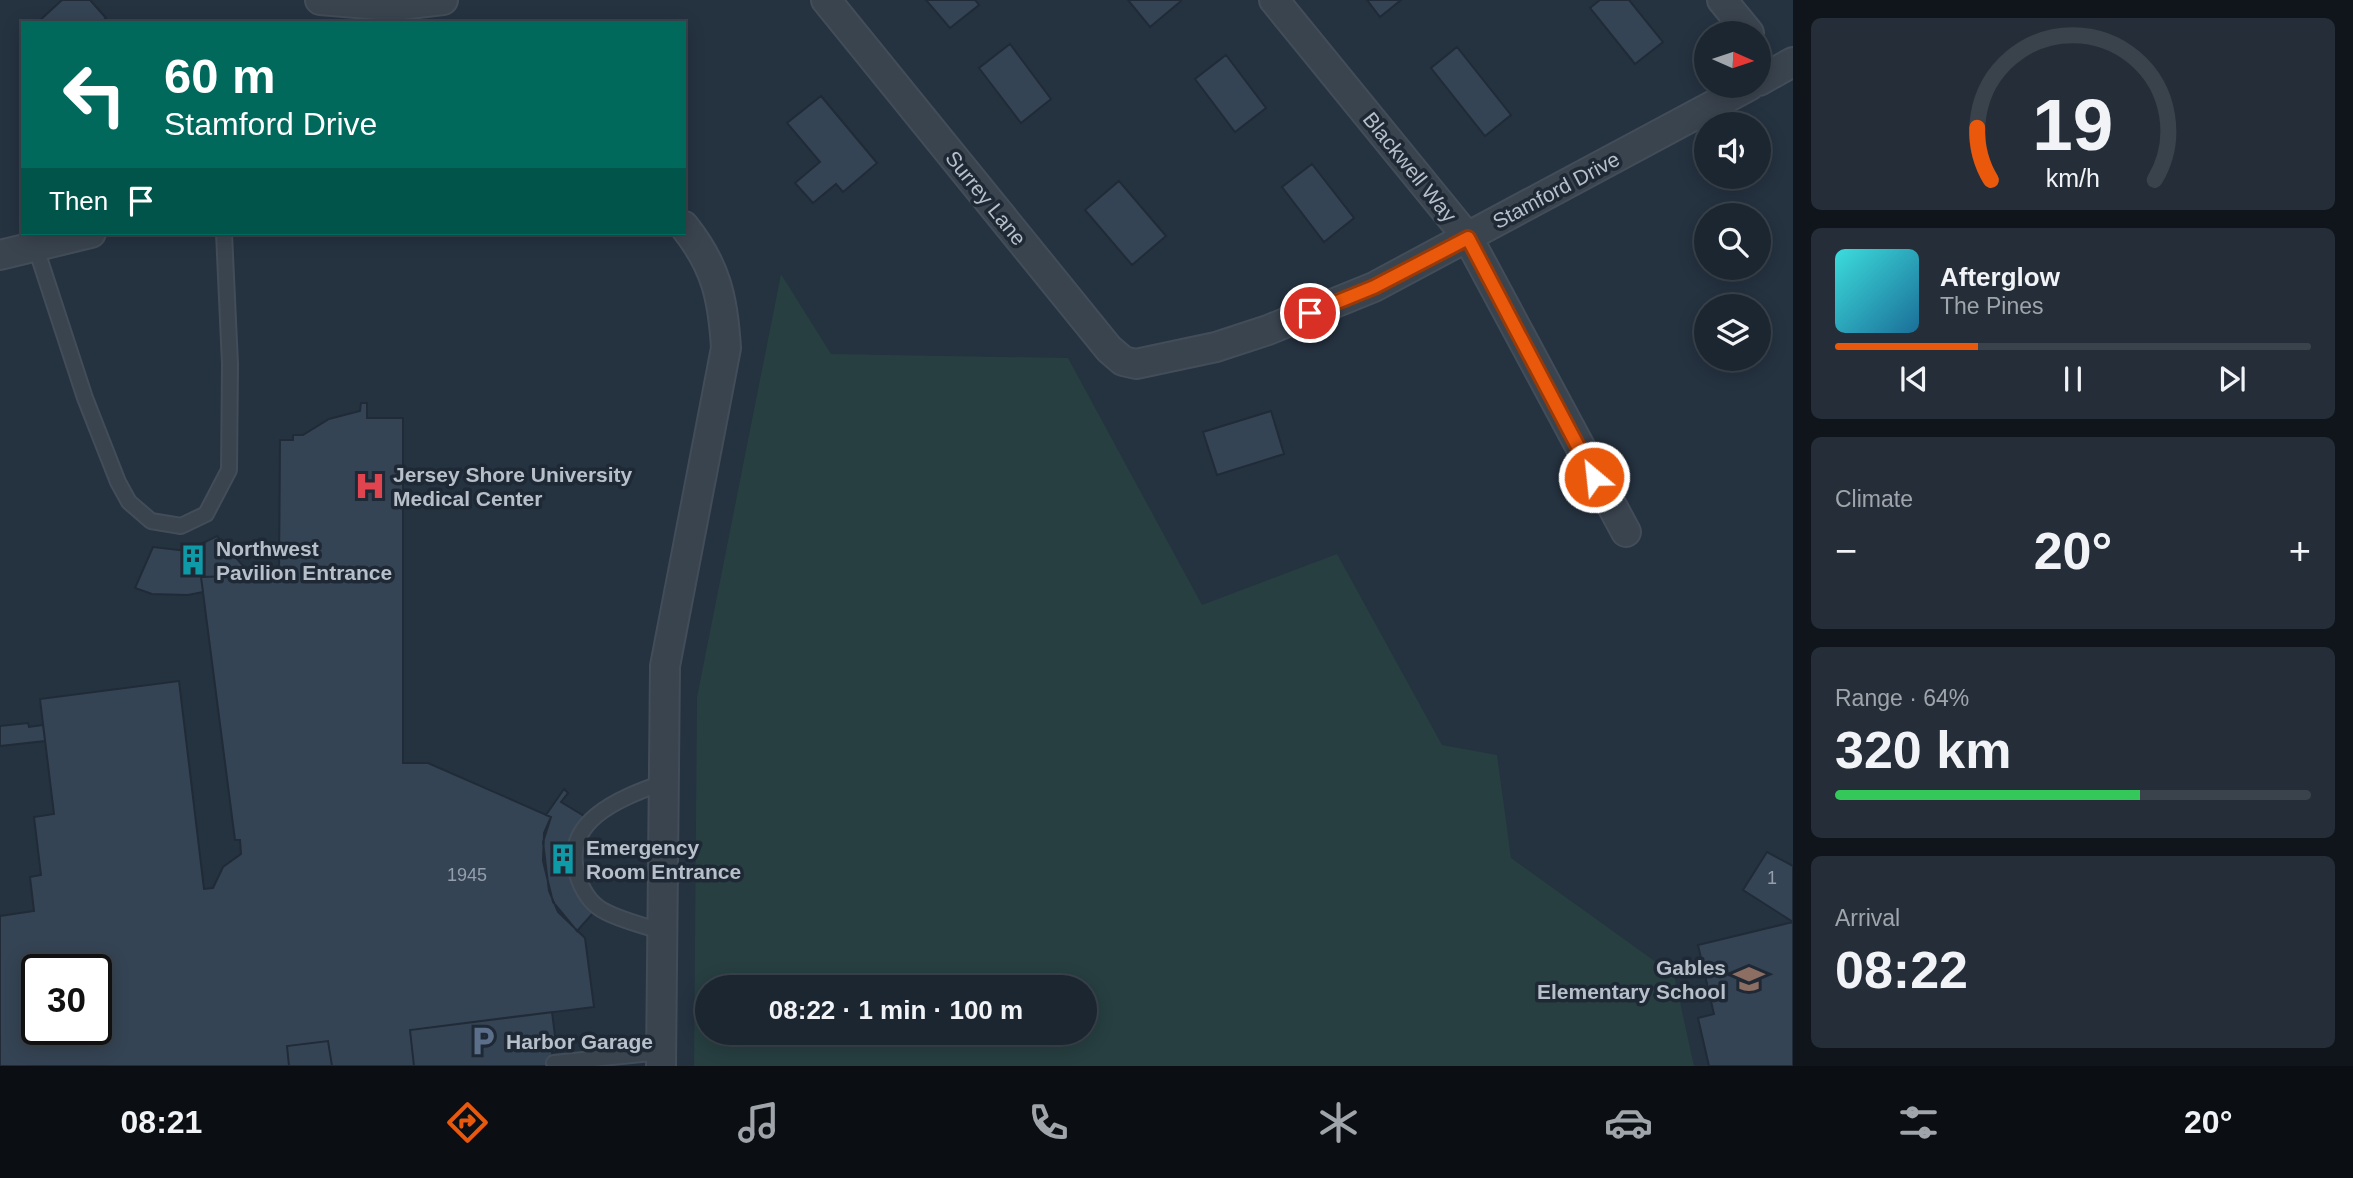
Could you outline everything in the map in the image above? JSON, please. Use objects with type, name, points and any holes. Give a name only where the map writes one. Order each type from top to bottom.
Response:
[{"type":"street","points":[[320,0],[392,6],[443,0]]},
{"type":"street","name":"Surrey Lane","points":[[826,0],[1109,349],[1123,361],[1136,363],[1163,358]]},
{"type":"street","name":"Blackwell Way","points":[[1275,0],[1468,238],[1626,532]]},
{"type":"street","points":[[1722,0],[1739,21]]},
{"type":"street","name":"Stamford Drive","points":[[1163,358],[1216,347],[1268,330],[1374,287],[1727,98]]},
{"type":"street","points":[[661,1059],[662,783],[666,659],[726,348],[723,302],[705,252],[686,228]]},
{"type":"street","points":[[0,255],[82,235]]},
{"type":"lane","points":[[35,246],[85,398],[118,482],[129,502],[150,521],[181,526],[206,514],[229,470],[230,364],[223,235]]},
{"type":"lane","points":[[662,783],[604,807],[585,826],[577,841],[575,858],[577,874],[591,900],[605,912],[662,932]]},
{"type":"lane","points":[[554,1063],[661,1059]]},
{"type":"green space","points":[[781,274],[831,354],[1068,358],[1202,605],[1337,554],[1442,745],[1497,755],[1511,858],[1674,975],[1694,1066],[694,1066],[697,697]]},
{"type":"building","points":[[62,0],[90,0],[106,18],[102,21],[39,21]]},
{"type":"building","points":[[926,0],[975,0],[979,5],[950,28]]},
{"type":"building","points":[[1128,0],[1180,0],[1181,1],[1150,27]]},
{"type":"building","points":[[1367,0],[1401,0],[1380,17]]},
{"type":"building","points":[[1600,0],[1629,0],[1663,42],[1635,64],[1590,8]]},
{"type":"building","points":[[1010,44],[1051,99],[1021,123],[979,68]]},
{"type":"building","points":[[1457,47],[1511,115],[1485,136],[1431,68]]},
{"type":"building","points":[[1226,55],[1266,108],[1235,132],[1195,79]]},
{"type":"building","points":[[821,96],[877,163],[843,192],[836,184],[813,203],[795,183],[820,162],[787,123]]},
{"type":"building","points":[[1312,164],[1354,218],[1324,242],[1282,187]]},
{"type":"building","points":[[1119,181],[1166,236],[1132,265],[1085,210]]},
{"type":"building","name":"Jersey Shore University Medical Center","points":[[361,403],[367,403],[367,418],[403,418],[403,763],[428,763],[551,817],[543,842],[549,891],[558,912],[585,938],[594,1007],[410,1030],[414,1066],[332,1066],[328,1041],[287,1046],[289,1066],[0,1066],[0,916],[34,911],[30,877],[41,875],[34,817],[54,814],[40,699],[179,681],[204,889],[213,888],[223,867],[241,854],[240,840],[235,840],[201,577],[279,575],[280,440],[293,440],[293,435],[303,435],[329,419],[360,411]]},
{"type":"building","points":[[1271,411],[1284,454],[1217,475],[1203,432]]},
{"type":"building","name":"Northwest Pavilion Entrance","points":[[217,536],[246,569],[237,576],[201,577],[203,592],[188,595],[152,594],[135,588],[153,547],[187,551]]},
{"type":"building","points":[[28,723],[29,727],[43,725],[45,741],[0,746],[0,726]]},
{"type":"building","name":"Emergency Room Entrance","points":[[564,789],[568,793],[561,802],[594,822],[583,843],[582,858],[584,874],[592,890],[603,902],[577,931],[553,902],[543,861],[544,833],[551,817],[546,815]]},
{"type":"building","points":[[1767,852],[1793,866],[1793,922],[1743,890]]},
{"type":"building","name":"Gables Elementary School","points":[[1793,922],[1793,1066],[1709,1066],[1698,1018],[1714,1014],[1698,945]]},
{"type":"building","name":"Harbor Garage","points":[[552,1012],[557,1052],[552,1052],[554,1066],[414,1066],[410,1030]]},
{"type":"building","points":[[328,1041],[332,1066],[289,1066],[287,1046]]},
{"type":"place","name":"Jersey Shore University Medical Center","points":[[370,486]]},
{"type":"place","name":"Northwest Pavilion Entrance","points":[[193,560]]},
{"type":"place","name":"Emergency Room Entrance","points":[[563,859]]},
{"type":"place","name":"Gables Elementary School","points":[[1749,979]]},
{"type":"place","name":"Harbor Garage","points":[[483,1041]]},
{"type":"route","points":[[1310,313],[1374,287],[1468,238],[1594,477]]}]
